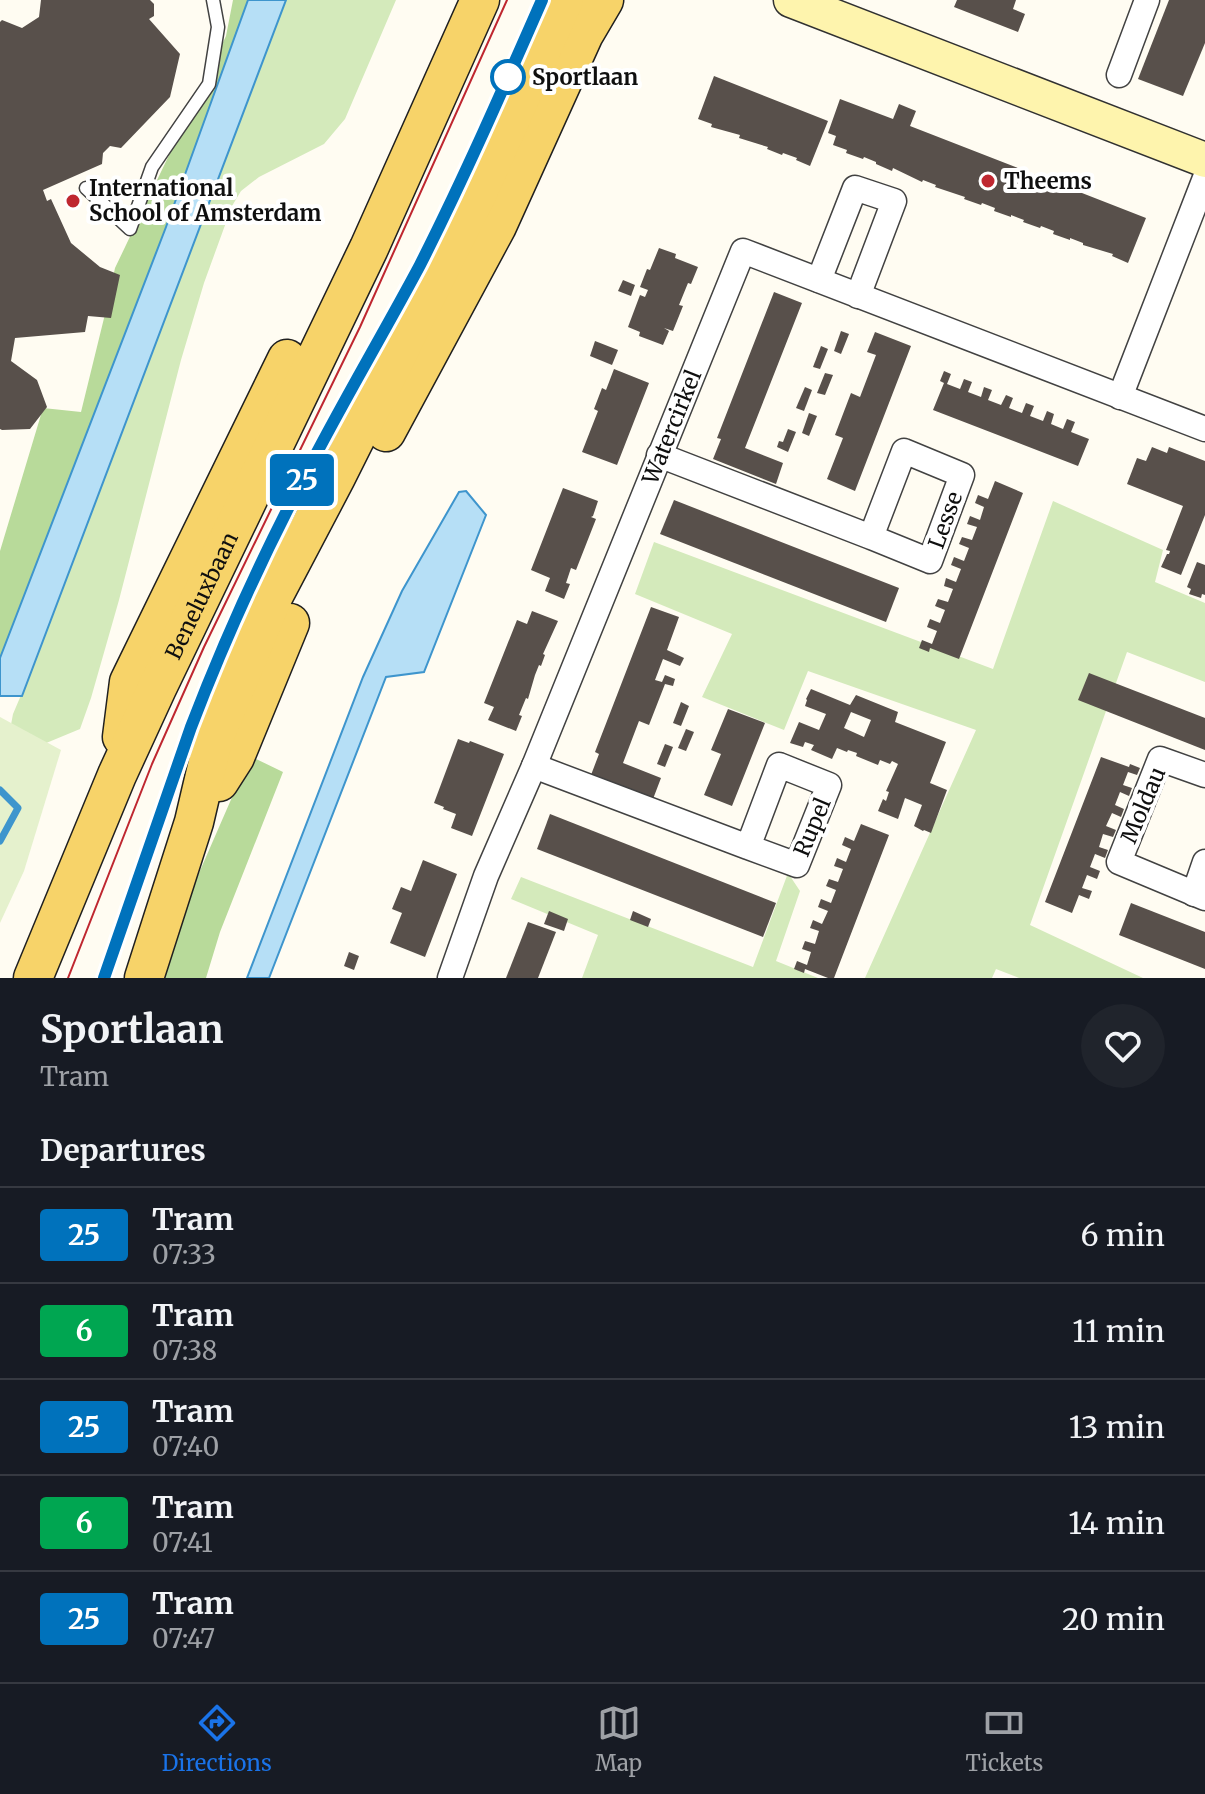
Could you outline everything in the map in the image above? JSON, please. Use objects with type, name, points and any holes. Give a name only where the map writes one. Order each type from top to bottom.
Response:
[{"type":"main road","points":[[117,775],[129,682],[381,168],[452,0]]},
{"type":"main road","name":"Beneluxbaan","points":[[33,978],[117,775],[369,248],[480,0]]},
{"type":"main road","points":[[144,978],[194,822],[213,741],[274,595],[476,197],[564,0]]},
{"type":"main road","points":[[194,822],[235,757],[304,592],[497,226],[584,34],[604,0]]},
{"type":"street","points":[[791,0],[1205,160]]},
{"type":"street","points":[[1119,75],[1147,0]]},
{"type":"street","points":[[1120,397],[1205,178]]},
{"type":"street","points":[[819,280],[855,188],[894,201],[858,296]]},
{"type":"street","name":"Watercirkel","points":[[450,978],[486,876],[534,766],[743,251],[1205,429]]},
{"type":"street","name":"Lesse","points":[[659,455],[930,561],[962,475],[904,451],[871,537]]},
{"type":"street","name":"Moldau","points":[[1205,775],[1160,759],[1119,862],[1200,896],[1205,862]]},
{"type":"street","points":[[534,766],[748,847]]},
{"type":"lane","points":[[86,188],[130,229],[152,167],[209,84],[218,27],[213,0]]},
{"type":"green space","points":[[233,0],[248,0],[166,227],[0,658],[0,551],[43,408],[81,412],[115,268],[226,36]]},
{"type":"green space","points":[[286,0],[396,0],[345,119],[324,144],[259,177],[241,191],[232,206],[181,360],[119,600],[80,729],[39,746],[10,730],[13,714]]},
{"type":"green space","points":[[1053,501],[1163,550],[1155,582],[1205,603],[1205,682],[1127,652],[1030,925],[1143,978],[1019,978],[996,969],[992,978],[865,978],[976,730],[808,671],[784,730],[702,697],[732,634],[635,594],[654,542],[993,669]]},
{"type":"green space","points":[[0,717],[61,750],[24,871],[0,923]]},
{"type":"green space","points":[[250,756],[283,772],[220,932],[206,978],[163,978],[189,896]]},
{"type":"green space","points":[[788,873],[800,891],[776,961],[818,978],[582,978],[598,935],[511,899],[521,877],[753,967]]},
{"type":"water","points":[[248,0],[286,0],[22,696],[0,696],[0,658],[166,227]]},
{"type":"water","points":[[466,491],[486,515],[424,672],[386,677],[269,978],[247,978],[363,677],[402,591],[459,492]]},
{"type":"building","name":"International School of Amsterdam","points":[[41,0],[150,0],[154,4],[154,16],[149,19],[180,54],[170,97],[121,148],[110,146],[103,153],[102,164],[43,190],[47,201],[51,199],[71,243],[100,267],[120,275],[111,318],[88,316],[85,332],[15,338],[11,361],[37,380],[47,407],[30,429],[2,430],[0,22],[2,20],[22,28],[39,17]]},
{"type":"building","points":[[957,0],[1016,0],[1013,9],[1025,14],[1018,32],[954,7]]},
{"type":"building","points":[[1169,0],[1205,0],[1205,43],[1183,96],[1138,79]]},
{"type":"building","points":[[714,76],[828,121],[810,166],[698,119]]},
{"type":"building","name":"Theems","points":[[840,99],[893,119],[899,104],[916,111],[910,126],[1146,218],[1128,263],[1113,254],[994,211],[995,208],[964,199],[893,168],[892,171],[864,157],[846,153],[847,150],[833,145],[836,136],[828,133]]},
{"type":"building","points":[[659,248],[698,267],[679,305],[683,306],[673,331],[664,328],[669,331],[663,345],[639,336],[640,332],[628,327],[640,295],[645,297],[648,290],[640,287]]},
{"type":"building","points":[[623,280],[635,285],[631,296],[618,291]]},
{"type":"building","points":[[774,292],[802,303],[745,448],[783,463],[776,484],[713,459],[721,439],[717,438]]},
{"type":"building","points":[[841,331],[849,334],[841,354],[834,351]]},
{"type":"building","points":[[875,332],[911,346],[855,491],[827,479],[843,438],[835,435],[851,393],[860,397],[876,355],[867,352]]},
{"type":"building","points":[[595,341],[618,350],[612,365],[590,356]]},
{"type":"building","points":[[821,346],[828,349],[820,369],[813,367]]},
{"type":"building","points":[[614,369],[649,383],[617,465],[582,452],[598,411],[594,409],[602,388],[606,390]]},
{"type":"building","points":[[944,371],[951,374],[947,384],[960,389],[964,379],[972,382],[968,392],[981,397],[984,387],[992,390],[988,400],[1001,405],[1006,395],[1013,398],[1009,408],[1022,413],[1026,403],[1034,406],[1030,416],[1043,421],[1047,411],[1054,414],[1051,424],[1063,429],[1067,419],[1075,422],[1071,432],[1089,439],[1078,466],[933,410],[944,383],[940,381]]},
{"type":"building","points":[[825,373],[833,375],[825,395],[817,393]]},
{"type":"building","points":[[805,387],[812,390],[804,411],[796,408]]},
{"type":"building","points":[[809,413],[817,416],[809,436],[802,433]]},
{"type":"building","points":[[788,429],[796,432],[788,452],[777,447],[779,441],[783,442]]},
{"type":"building","points":[[1152,447],[1167,453],[1169,447],[1205,461],[1205,515],[1181,575],[1161,567],[1169,554],[1170,551],[1166,550],[1183,506],[1127,484],[1137,458],[1146,461]]},
{"type":"building","points":[[995,481],[1023,493],[959,659],[930,648],[929,652],[919,648],[922,640],[932,644],[937,631],[927,627],[930,619],[940,623],[945,610],[935,606],[938,599],[948,602],[953,589],[944,586],[946,578],[956,582],[961,569],[951,565],[954,557],[964,561],[969,548],[959,544],[962,537],[972,540],[977,527],[967,524],[970,516],[980,520],[984,507],[975,503],[978,495],[988,499]]},
{"type":"building","points":[[563,488],[598,501],[591,517],[596,519],[576,570],[571,568],[566,583],[570,584],[564,599],[545,591],[550,578],[531,570]]},
{"type":"building","points":[[674,500],[899,588],[886,622],[660,534]]},
{"type":"building","points":[[1197,562],[1205,565],[1205,595],[1202,594],[1201,598],[1189,594],[1191,589],[1187,587]]},
{"type":"building","points":[[651,607],[679,617],[667,650],[684,658],[680,666],[663,659],[655,680],[662,682],[665,675],[675,679],[673,686],[665,684],[649,725],[639,721],[623,763],[661,778],[653,799],[591,775],[599,754],[595,752]]},
{"type":"building","points":[[532,611],[558,621],[519,715],[522,716],[516,731],[488,720],[494,707],[484,703],[517,620],[527,624]]},
{"type":"building","points":[[1089,673],[1205,718],[1205,750],[1078,700]]},
{"type":"building","points":[[811,689],[850,705],[856,695],[898,712],[895,722],[946,742],[930,783],[947,790],[931,833],[914,826],[922,805],[905,798],[898,819],[878,811],[883,799],[886,801],[889,792],[886,791],[898,764],[880,760],[878,765],[856,756],[857,753],[837,748],[832,759],[811,750],[814,745],[805,742],[803,747],[790,743],[799,722],[819,730],[826,714],[805,706]],"holes":[[[851,712],[871,720],[864,737],[844,728]]]},
{"type":"building","points":[[681,702],[689,706],[681,726],[673,723]]},
{"type":"building","points":[[728,709],[765,723],[732,806],[704,795],[721,754],[711,750]]},
{"type":"building","points":[[686,729],[694,732],[686,751],[678,748]]},
{"type":"building","points":[[458,739],[504,754],[472,836],[451,828],[456,814],[434,803]]},
{"type":"building","points":[[665,744],[673,747],[665,767],[657,764]]},
{"type":"building","points":[[1101,757],[1140,768],[1137,775],[1128,772],[1123,785],[1132,788],[1129,796],[1120,792],[1115,805],[1124,809],[1121,817],[1112,813],[1106,826],[1116,830],[1113,837],[1103,834],[1099,847],[1108,850],[1105,858],[1095,854],[1090,867],[1100,871],[1097,879],[1087,875],[1082,888],[1092,891],[1089,899],[1079,895],[1072,913],[1045,902]]},
{"type":"building","points":[[550,814],[776,903],[763,937],[537,849]]},
{"type":"building","points":[[861,824],[889,835],[834,978],[805,969],[804,973],[794,969],[797,961],[807,965],[811,952],[802,949],[805,941],[815,944],[819,931],[810,928],[813,920],[822,924],[828,911],[818,907],[821,899],[831,903],[836,890],[826,886],[829,879],[838,882],[843,869],[834,866],[837,858],[846,862],[851,849],[842,845],[845,837],[854,841]]},
{"type":"building","points":[[423,860],[457,874],[425,957],[390,943],[402,913],[392,909],[401,887],[411,891]]},
{"type":"building","points":[[1131,903],[1205,932],[1205,969],[1119,935]]},
{"type":"building","points":[[549,911],[568,919],[564,931],[544,924]]},
{"type":"building","points":[[633,911],[651,919],[648,927],[630,920]]},
{"type":"building","points":[[528,922],[556,932],[538,978],[506,978]]},
{"type":"building","points":[[349,952],[359,956],[354,970],[344,966]]},
{"type":"waterway","points":[[0,790],[18,808],[0,841]]},
{"type":"tram line","points":[[68,978],[152,764],[204,647],[360,327],[507,0]]},
{"type":"tram line","points":[[104,978],[191,727],[235,620],[302,480],[436,232],[542,0]]},
{"type":"tram line","name":"25","points":[[104,978],[191,727],[248,590],[298,488],[419,266],[542,0]]},
{"type":"place","name":"Sportlaan","points":[[508,77]]},
{"type":"place","name":"Theems","points":[[988,181]]},
{"type":"place","name":"International School of Amsterdam","points":[[73,201]]}]
